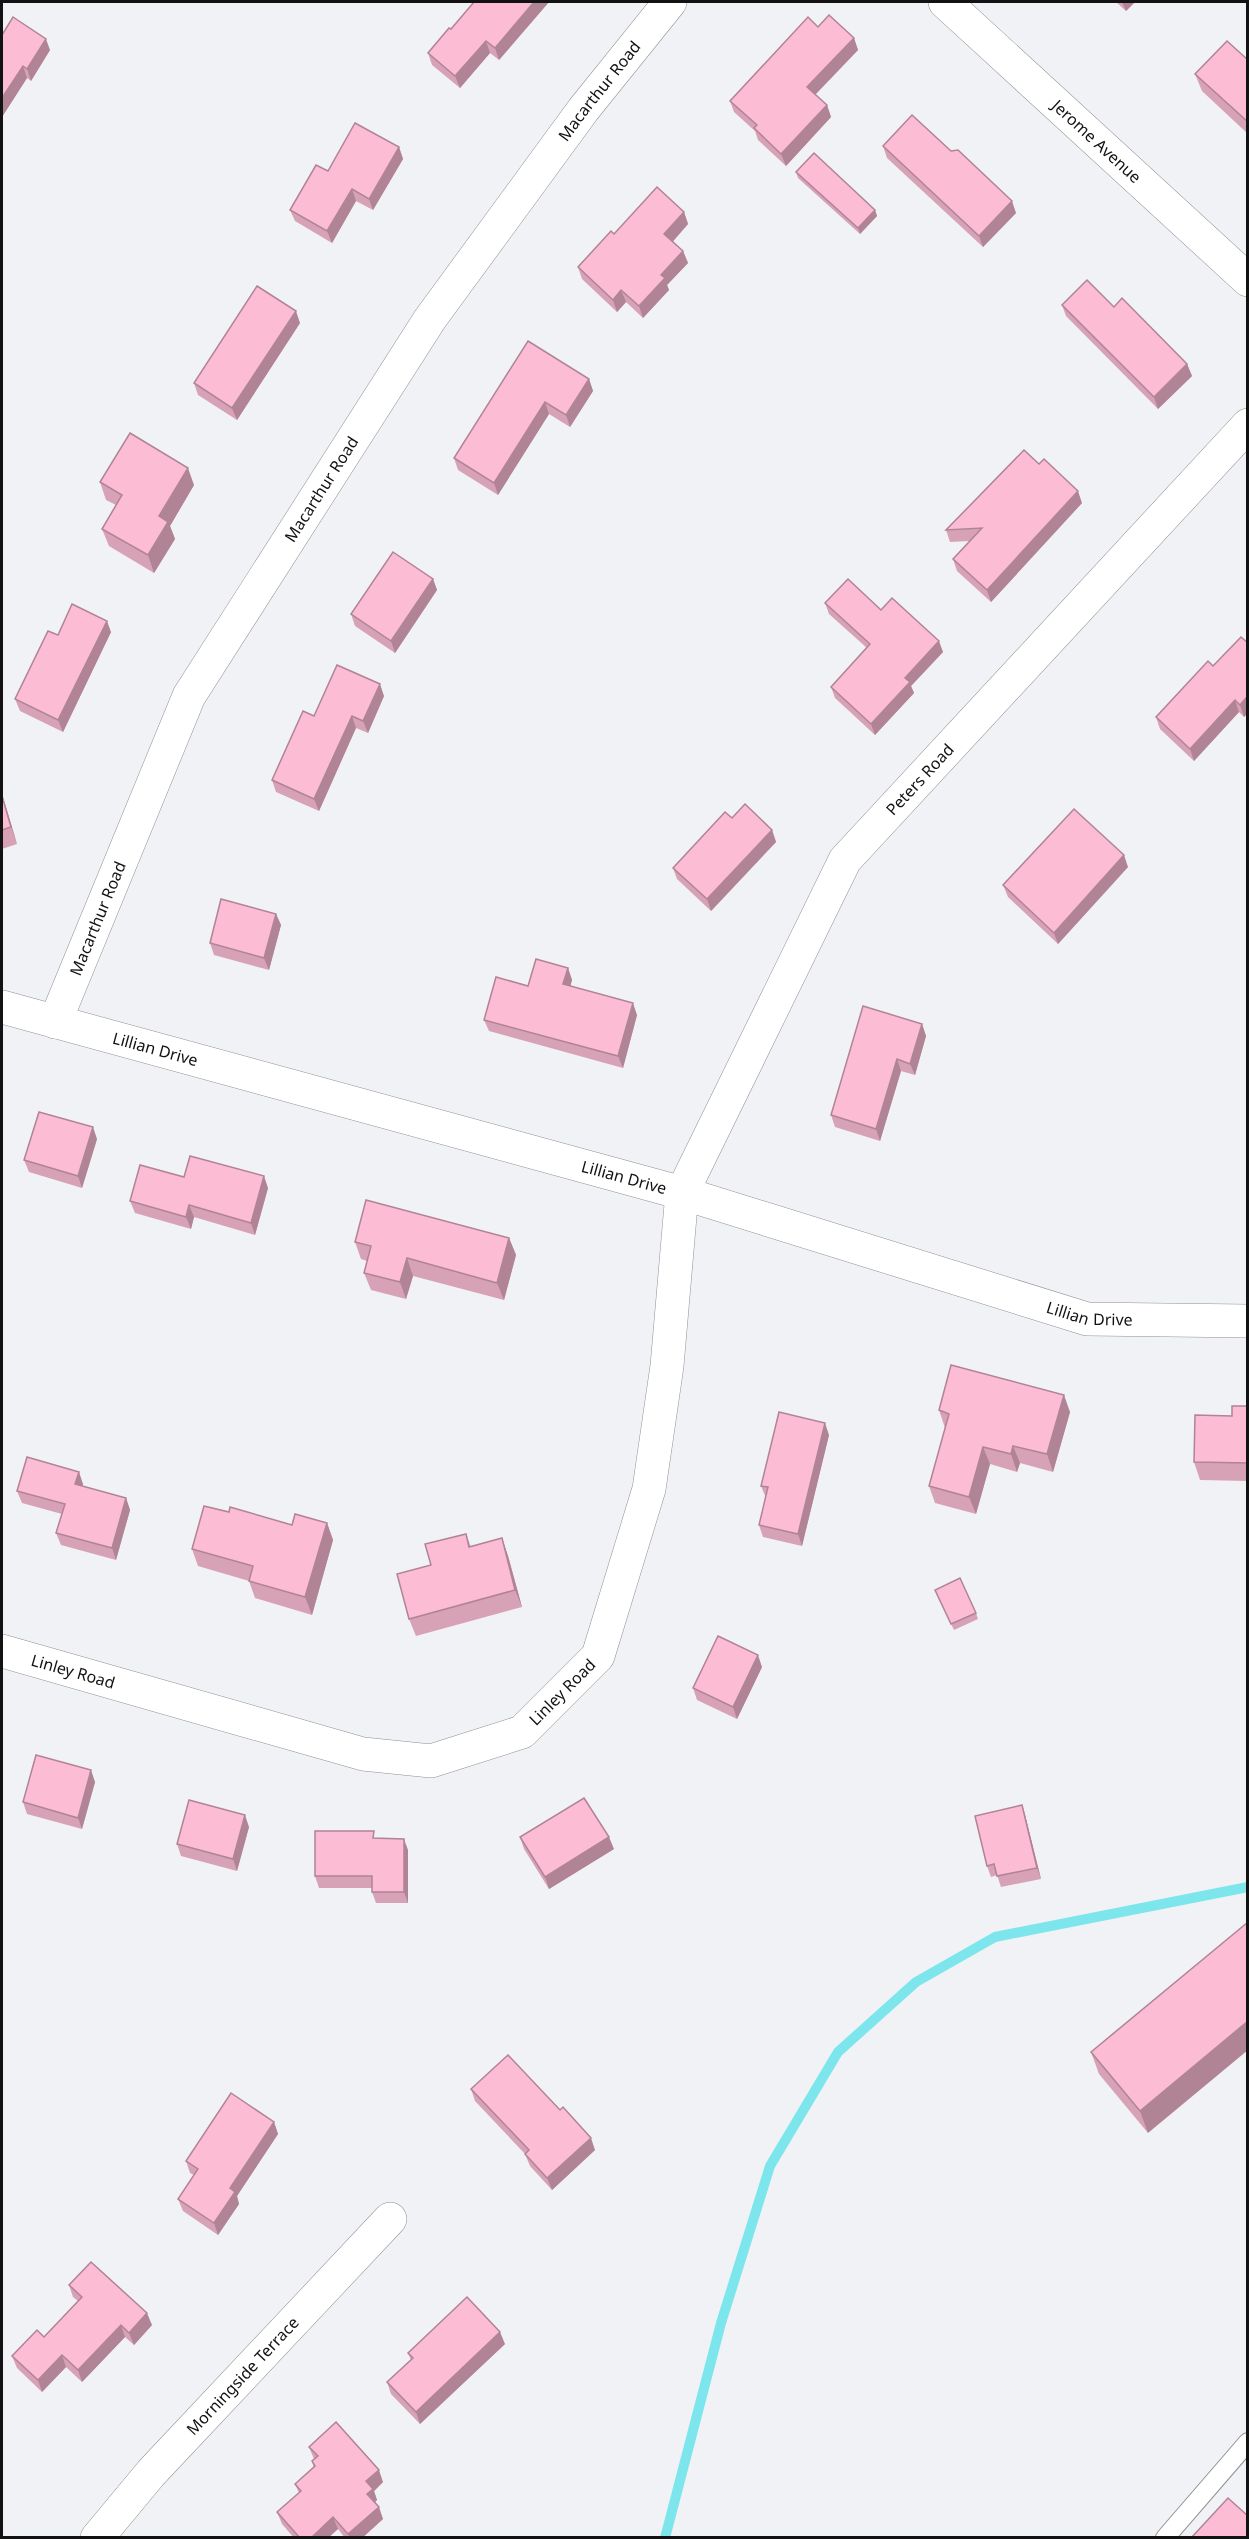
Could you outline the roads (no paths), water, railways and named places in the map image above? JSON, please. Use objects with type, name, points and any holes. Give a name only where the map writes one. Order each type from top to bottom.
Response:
[{"type":"street","name":"Macarthur Road","points":[[55,1023],[189,696],[430,319],[583,110],[670,2]]},
{"type":"street","name":"Jerome Avenue","points":[[945,2],[1248,280]]},
{"type":"street","name":"Peters Road","points":[[682,1193],[845,860],[1248,425]]},
{"type":"street","name":"Lillian Drive","points":[[2,1007],[682,1193],[1087,1318],[1248,1321]]},
{"type":"street","name":"Linley Road","points":[[2,1651],[363,1754],[431,1761],[522,1732],[598,1656],[649,1489],[668,1366],[682,1193]]},
{"type":"street","name":"Morningside Terrace","points":[[97,2538],[151,2473],[390,2218]]},
{"type":"lane","points":[[1165,2538],[1248,2442]]},
{"type":"waterway","points":[[665,2538],[721,2323],[770,2166],[838,2052],[916,1982],[995,1937],[1248,1887]]}]
